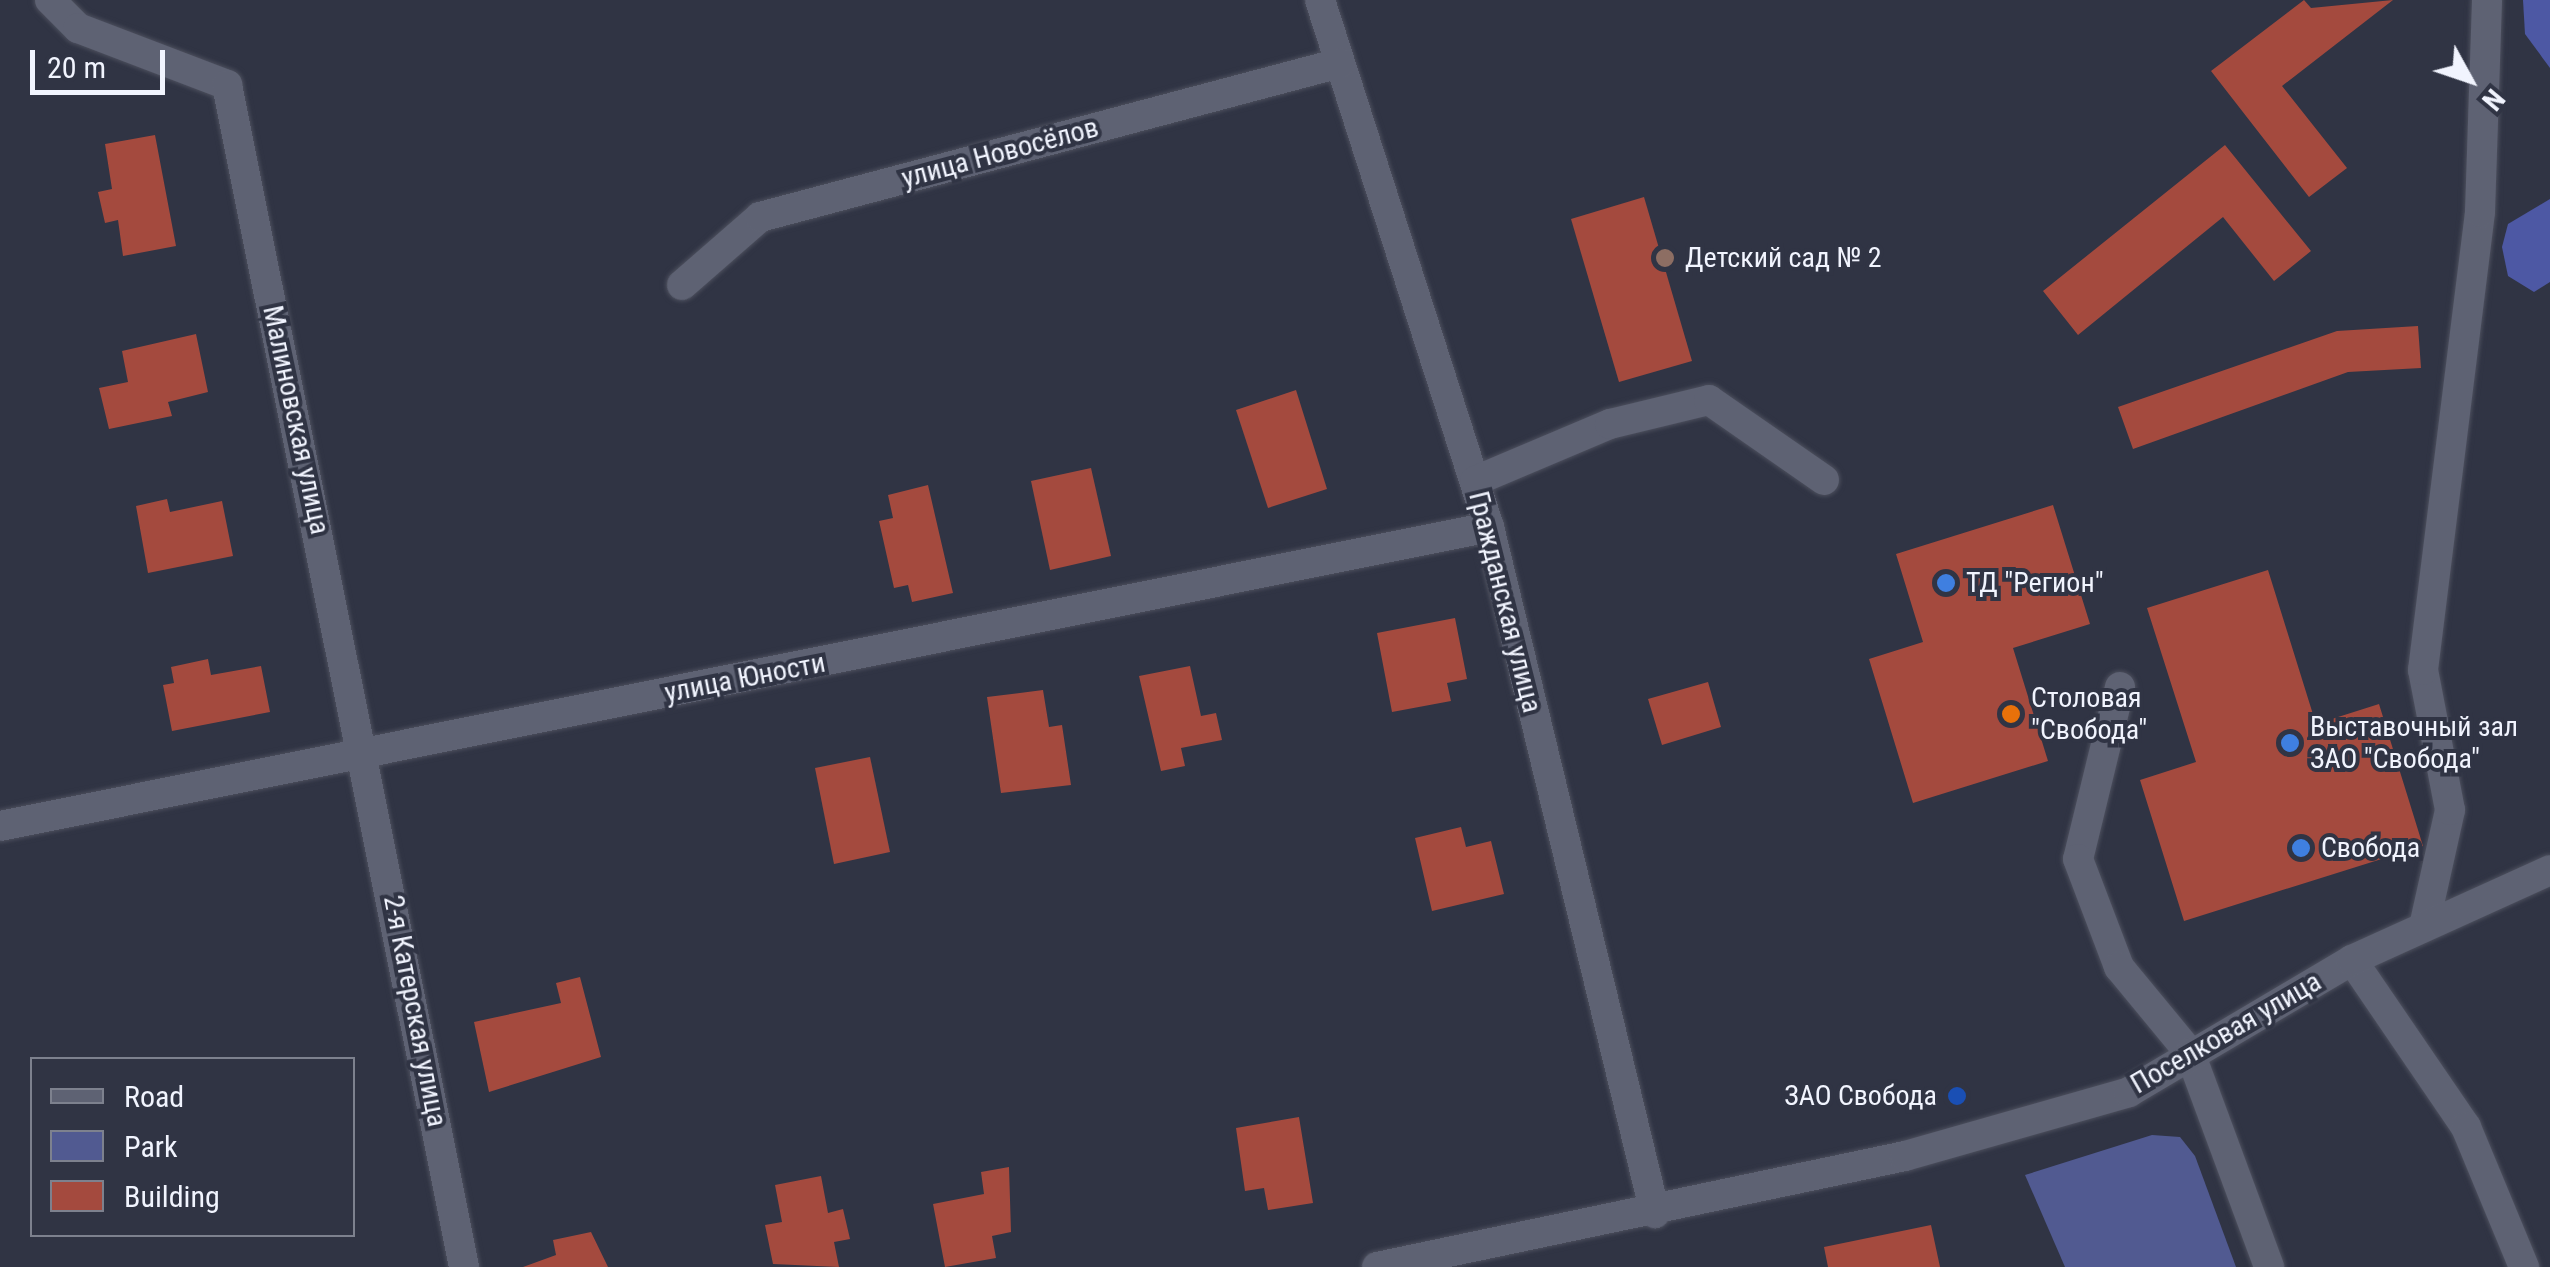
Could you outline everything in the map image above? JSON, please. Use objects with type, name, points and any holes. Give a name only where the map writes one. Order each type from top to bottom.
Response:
[{"type":"street","name":"Малиновская улица","points":[[50,0],[78,28],[227,86],[365,755]]},
{"type":"street","name":"Гражданская улица","points":[[1320,0],[1489,527],[1655,1214]]},
{"type":"street","points":[[2425,922],[2450,810],[2423,670],[2466,366],[2488,0]]},
{"type":"street","name":"улица Новосёлов","points":[[682,285],[760,218],[1340,63]]},
{"type":"street","points":[[1474,481],[1610,424],[1710,400],[1824,480]]},
{"type":"street","name":"улица Юности","points":[[0,826],[1489,527]]},
{"type":"street","points":[[2120,687],[2078,859],[2119,967],[2190,1053],[2269,1267]]},
{"type":"street","name":"2-я Катерская улица","points":[[365,755],[464,1267]]},
{"type":"street","name":"Поселковая улица","points":[[1377,1267],[1655,1214],[1972,1140],[2129,1092],[2352,960],[2425,922],[2550,870]]},
{"type":"street","points":[[2352,960],[2466,1127],[2524,1267]]},
{"type":"green space","points":[[2152,1135],[2180,1137],[2195,1156],[2236,1267],[2065,1267],[2025,1175]]},
{"type":"shaded area","points":[[2523,0],[2550,0],[2550,68],[2525,34]]},
{"type":"shaded area","points":[[2550,199],[2550,282],[2534,292],[2508,276],[2502,247],[2508,224]]},
{"type":"building","points":[[2304,0],[2311,8],[2393,0],[2282,86],[2347,168],[2309,197],[2211,71]]},
{"type":"building","points":[[155,135],[176,246],[123,256],[118,220],[105,223],[98,192],[112,189],[105,144]]},
{"type":"building","points":[[2225,145],[2311,251],[2274,281],[2223,217],[2078,335],[2043,291]]},
{"type":"building","points":[[1644,197],[1692,361],[1619,382],[1571,219]]},
{"type":"building","points":[[2418,326],[2421,368],[2348,372],[2133,449],[2118,407],[2337,331]]},
{"type":"building","points":[[196,334],[208,392],[168,402],[172,416],[109,429],[99,388],[128,382],[122,351]]},
{"type":"building","points":[[1296,390],[1327,489],[1268,508],[1236,410]]},
{"type":"building","points":[[1091,468],[1111,556],[1050,570],[1031,481]]},
{"type":"building","points":[[928,485],[953,593],[912,602],[908,585],[894,588],[879,521],[893,518],[888,495]]},
{"type":"building","points":[[167,499],[170,512],[222,501],[233,556],[148,573],[136,506]]},
{"type":"building","points":[[2053,505],[2090,624],[2013,648],[2048,761],[1913,803],[1869,659],[1923,642],[1896,554]]},
{"type":"building","name":"Выставочный зал ЗАО \"Свобода\"","points":[[2268,570],[2316,724],[2379,704],[2423,846],[2184,921],[2140,780],[2196,762],[2147,608]]},
{"type":"building","points":[[1455,618],[1467,679],[1447,683],[1451,701],[1392,712],[1377,633]]},
{"type":"building","points":[[208,659],[211,675],[261,666],[270,712],[172,731],[163,685],[174,683],[171,667]]},
{"type":"building","points":[[1190,666],[1201,716],[1216,713],[1222,740],[1181,748],[1185,766],[1161,771],[1139,676]]},
{"type":"building","points":[[1708,682],[1721,727],[1662,745],[1648,699]]},
{"type":"building","points":[[1043,690],[1049,727],[1062,725],[1071,785],[1001,793],[987,697]]},
{"type":"building","points":[[870,757],[890,852],[834,864],[815,768]]},
{"type":"building","points":[[1461,827],[1466,847],[1491,841],[1504,894],[1432,911],[1415,838]]},
{"type":"building","points":[[580,977],[601,1057],[489,1092],[474,1022],[561,1003],[556,983]]},
{"type":"building","points":[[1299,1117],[1313,1203],[1268,1210],[1264,1188],[1245,1191],[1236,1128]]},
{"type":"building","points":[[1009,1167],[1011,1232],[992,1236],[996,1258],[945,1267],[933,1204],[984,1194],[981,1172]]},
{"type":"building","points":[[821,1176],[828,1213],[843,1209],[850,1239],[834,1242],[839,1267],[773,1264],[765,1225],[782,1222],[775,1185]]},
{"type":"building","points":[[1931,1225],[1940,1267],[1828,1267],[1824,1247]]},
{"type":"building","points":[[591,1232],[608,1267],[523,1267],[556,1255],[553,1240]]},
{"type":"place","name":"Детский сад № 2","points":[[1665,258]]},
{"type":"place","name":"ТД \"Регион\"","points":[[1946,583]]},
{"type":"place","name":"Столовая \"Свобода\"","points":[[2011,714]]},
{"type":"place","name":"Выставочный зал ЗАО \"Свобода\"","points":[[2290,743]]},
{"type":"place","name":"Свобода","points":[[2301,848]]},
{"type":"place","name":"ЗАО Свобода","points":[[1957,1096]]}]
